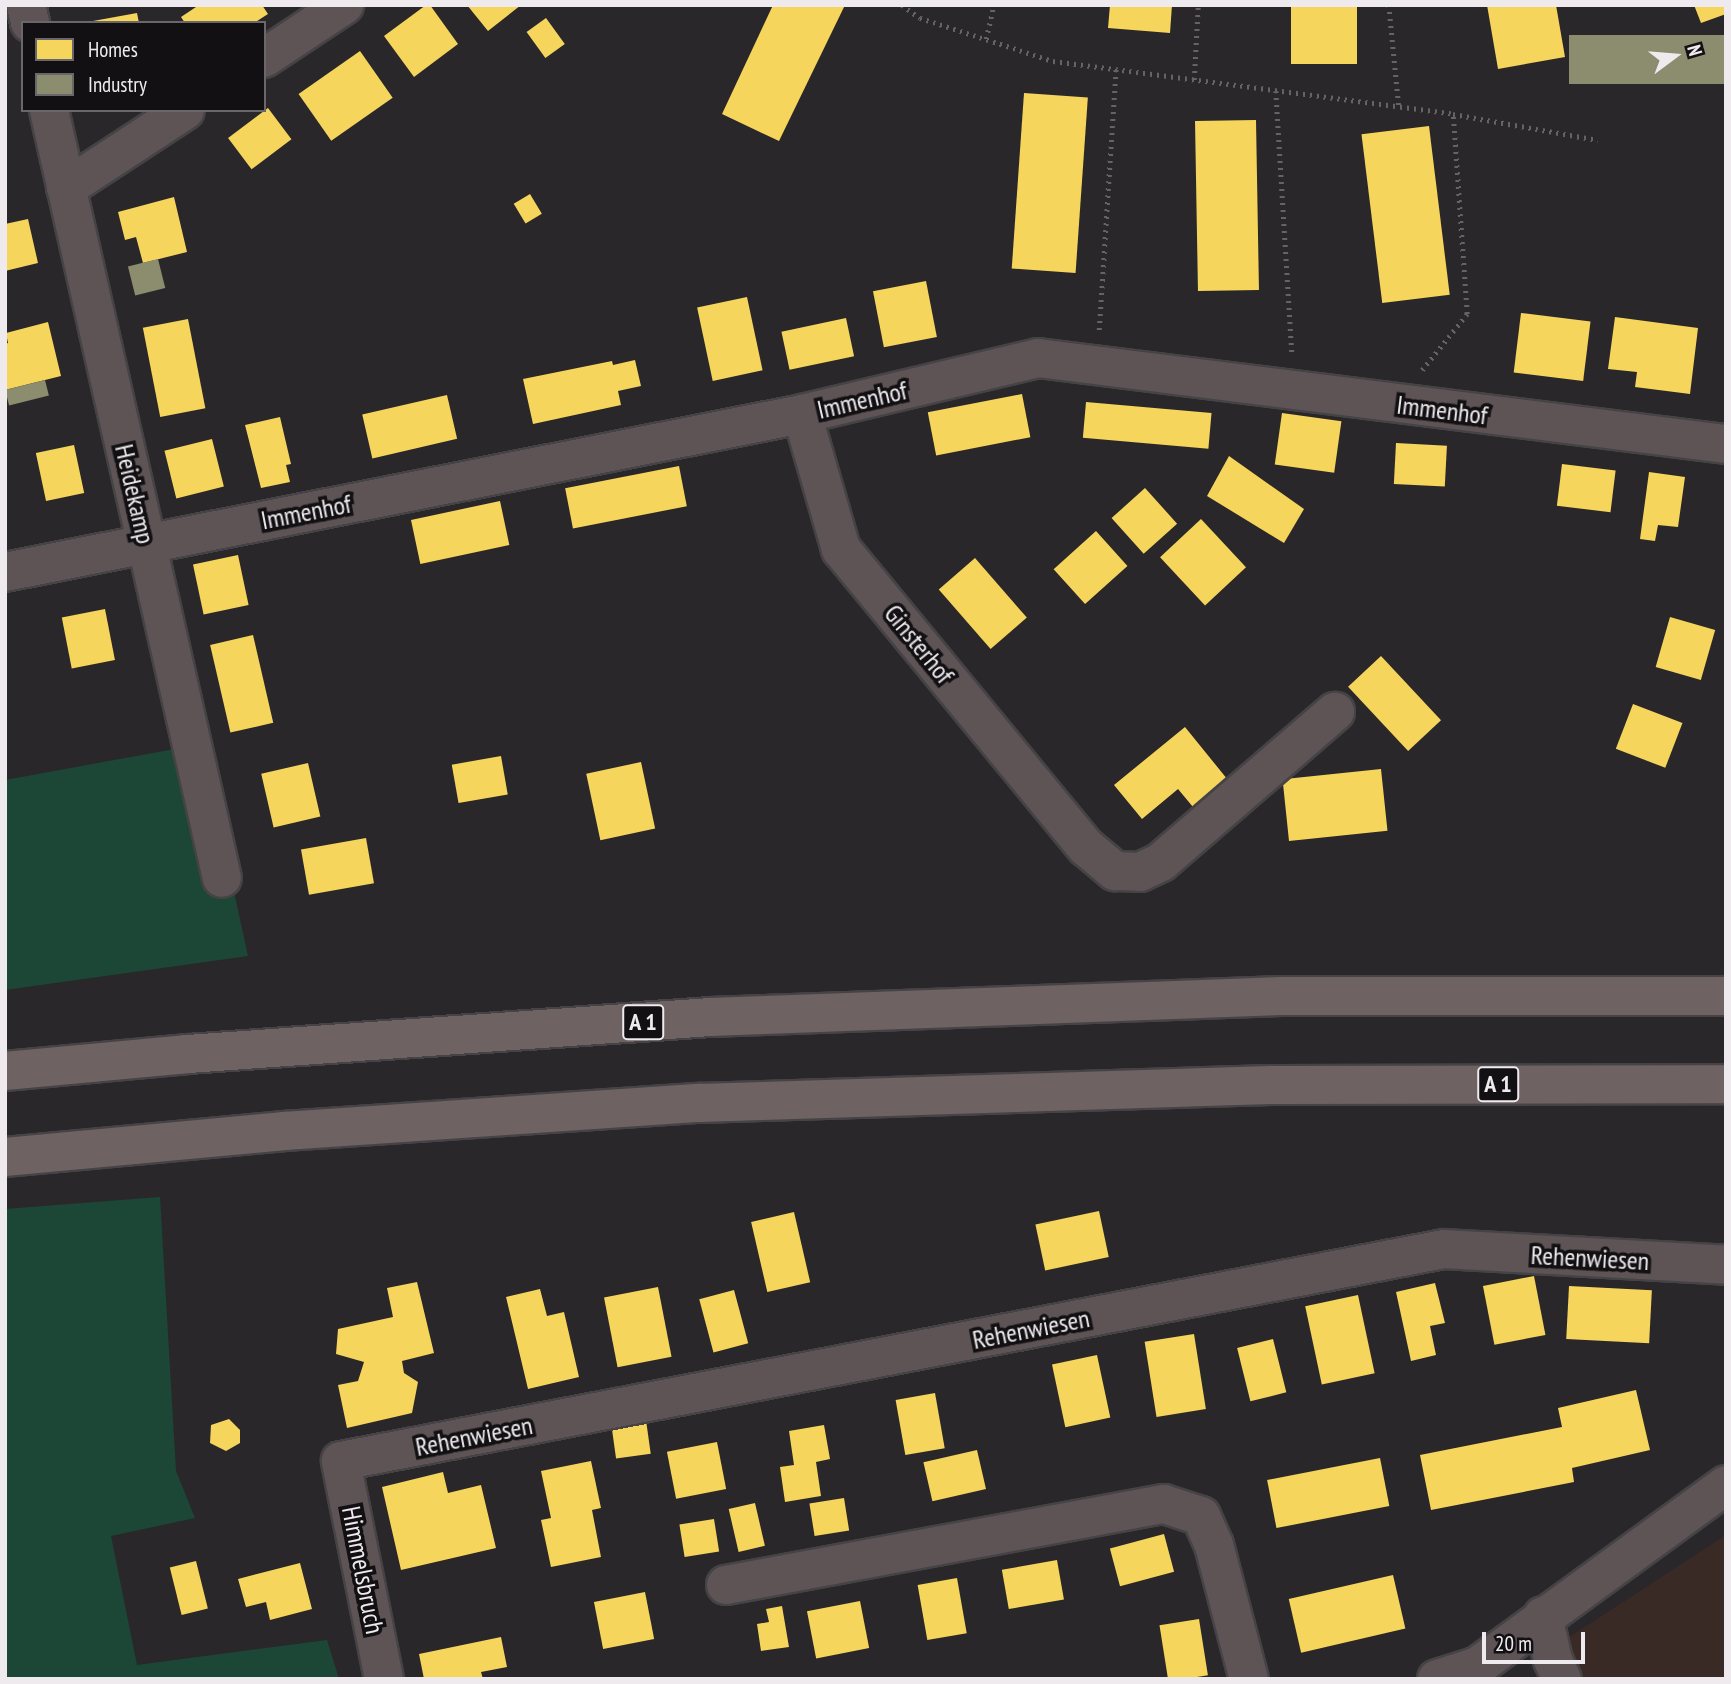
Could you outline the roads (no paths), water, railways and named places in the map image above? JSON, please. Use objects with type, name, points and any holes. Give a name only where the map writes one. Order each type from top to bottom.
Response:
[{"type":"highway","name":"A 1","points":[[5,1071],[202,1053],[710,1017],[1282,996],[1726,996]]},
{"type":"highway","name":"A 1","points":[[5,1157],[285,1131],[699,1103],[1271,1085],[1726,1084]]},
{"type":"street","points":[[266,57],[344,5]]},
{"type":"street","name":"Heidekamp","points":[[49,112],[222,878]]},
{"type":"street","points":[[65,188],[182,112]]},
{"type":"street","name":"Immenhof","points":[[5,572],[802,414],[1038,358],[1395,405],[1726,444]]},
{"type":"street","name":"Ginsterhof","points":[[802,414],[841,549],[1086,847],[1115,871],[1140,872],[1160,862],[1335,712]]},
{"type":"street","name":"Rehenwiesen","points":[[341,1461],[1444,1249],[1726,1265]]},
{"type":"street","name":"Himmelsbruch","points":[[341,1461],[384,1679]]},
{"type":"street","points":[[1437,1679],[1478,1666],[1726,1485]]},
{"type":"street","points":[[726,1585],[1164,1504],[1201,1516],[1214,1545],[1250,1679]]},
{"type":"street","points":[[1543,1616],[1553,1660],[1562,1679]]}]
